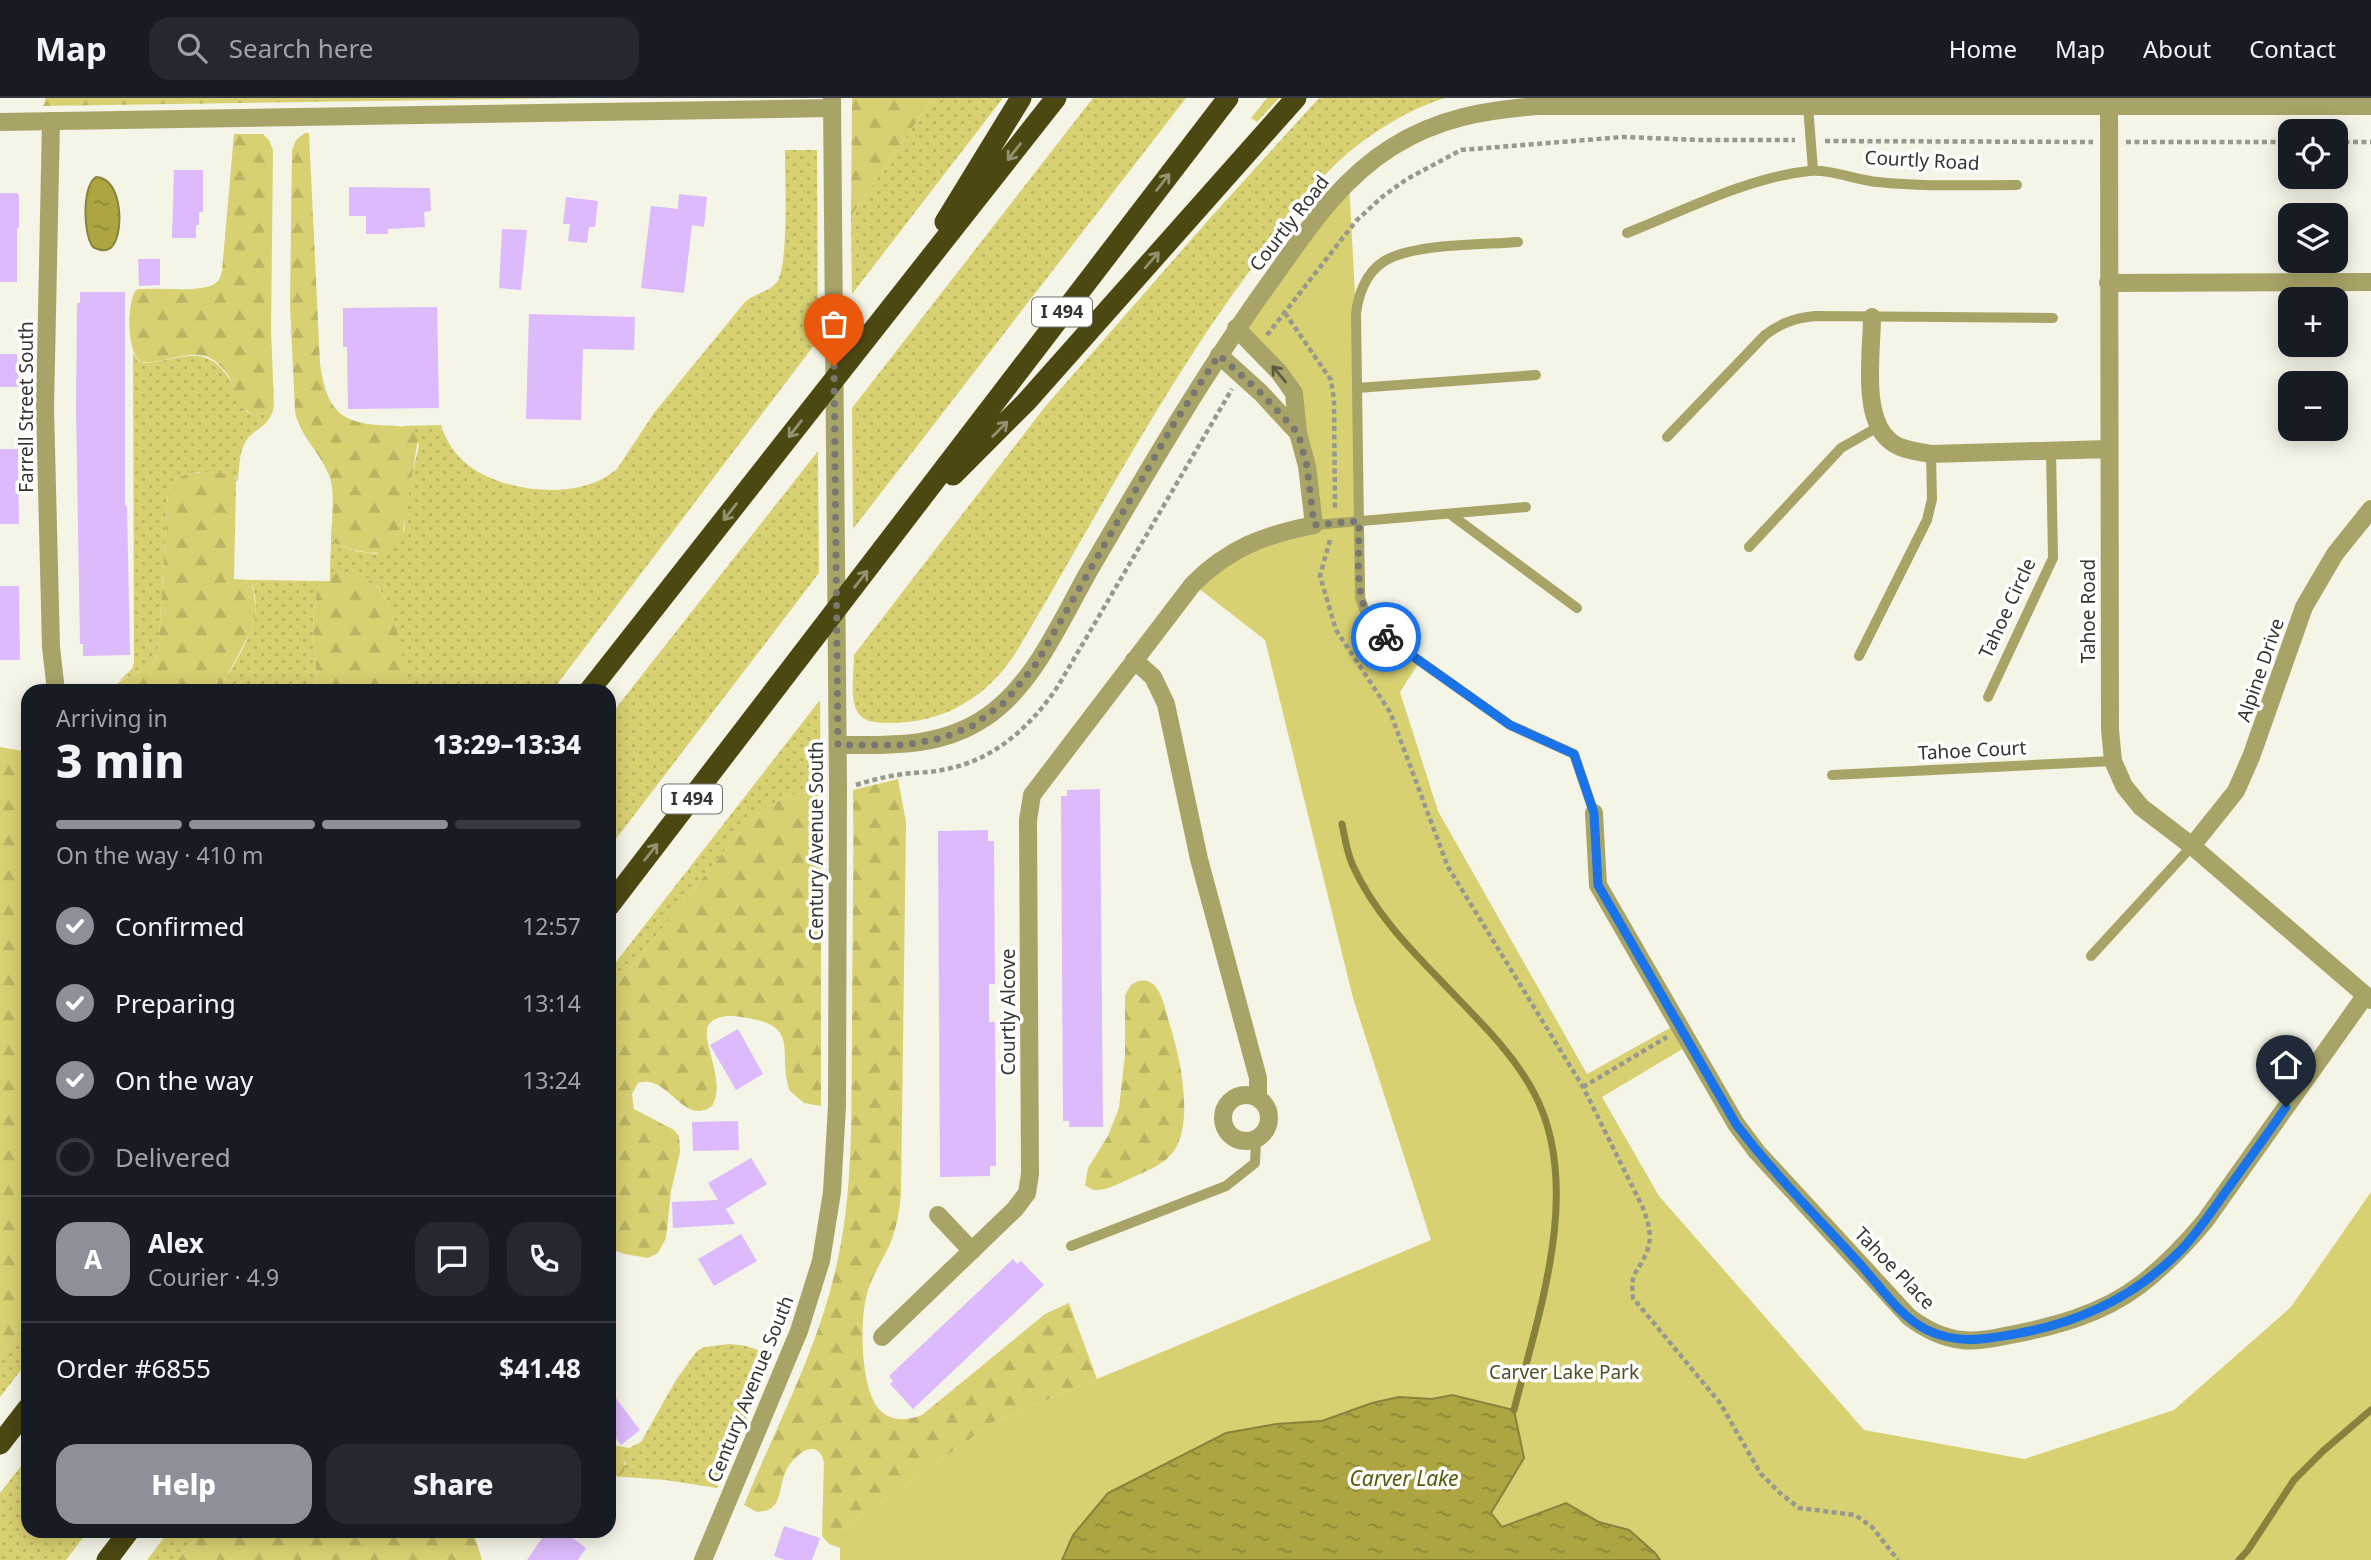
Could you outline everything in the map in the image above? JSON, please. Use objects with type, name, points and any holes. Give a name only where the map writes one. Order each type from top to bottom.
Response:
[{"type":"highway","points":[[899,299],[1021,98]]},
{"type":"highway","points":[[594,684],[1056,98]]},
{"type":"highway","name":"I 494","points":[[616,897],[1228,98]]},
{"type":"highway","points":[[900,529],[1027,401],[1296,98]]},
{"type":"highway","points":[[0,1444],[21,1417]]},
{"type":"highway","points":[[107,1560],[124,1538]]},
{"type":"street","name":"Courtly Road","points":[[838,745],[906,745],[942,738],[972,726],[1005,702],[1036,664],[1173,425],[1236,328],[1323,209],[1344,186],[1391,148],[1448,120],[1499,109],[1538,106],[1807,102],[2109,102],[2371,106]]},
{"type":"street","name":"Tahoe Road","points":[[2109,102],[2110,730],[2113,761],[2124,786],[2141,807],[2192,846],[2368,998]]},
{"type":"street","points":[[0,122],[832,103]]},
{"type":"street","name":"Century Avenue South","points":[[703,1560],[799,1331],[828,1228],[835,1160],[838,745],[832,103]]},
{"type":"street","name":"Farrell Street South","points":[[51,121],[45,408],[51,647],[55,684]]},
{"type":"street","points":[[2108,283],[2371,282]]},
{"type":"street","points":[[1872,317],[1873,414],[1878,427],[1889,441],[1907,449],[1931,454],[2109,449]]},
{"type":"street","points":[[1236,328],[1279,372],[1294,393],[1314,525]]},
{"type":"street","points":[[1219,355],[1298,433]]},
{"type":"street","name":"Alpine Drive","points":[[2192,846],[2236,791],[2251,757],[2304,607],[2335,554],[2371,509]]},
{"type":"street","name":"Courtly Alcove","points":[[882,1337],[1018,1206],[1029,1186],[1028,820],[1031,799],[1041,780],[1193,584],[1211,566],[1259,538],[1314,525]]},
{"type":"street","points":[[1135,660],[1156,683],[1168,710],[1199,859],[1258,1077],[1258,1097]]},
{"type":"street","name":"Tahoe Place","points":[[1594,813],[1598,885],[1736,1124],[1757,1152],[1909,1317],[1925,1329],[1944,1337],[1964,1341],[1986,1340],[2041,1329],[2089,1313],[2138,1286],[2179,1252],[2205,1221],[2368,998]]},
{"type":"street","points":[[1246,1094],[1258,1097],[1267,1106],[1270,1116],[1267,1130],[1256,1140],[1244,1142],[1231,1137],[1225,1129],[1222,1117],[1227,1104],[1233,1098],[1246,1094]]},
{"type":"street","points":[[938,1215],[972,1251]]},
{"type":"lane","points":[[1807,102],[1813,170]]},
{"type":"lane","name":"Courtly Road","points":[[1627,233],[1758,181],[1813,170],[1898,184],[2017,185]]},
{"type":"lane","points":[[1518,242],[1417,250],[1400,254],[1382,262],[1368,278],[1358,296],[1356,314],[1360,598],[1366,614],[1380,633],[1510,725],[1574,754],[1594,813]]},
{"type":"lane","points":[[1667,437],[1765,335],[1780,324],[1797,318],[2053,318]]},
{"type":"lane","points":[[1357,388],[1536,375]]},
{"type":"lane","points":[[1749,547],[1841,448],[1878,427]]},
{"type":"lane","name":"Tahoe Circle","points":[[1988,697],[2053,558],[2051,451]]},
{"type":"lane","points":[[1859,656],[1927,520],[1932,499],[1931,454]]},
{"type":"lane","points":[[1314,525],[1526,507]]},
{"type":"lane","points":[[1451,514],[1577,608]]},
{"type":"lane","name":"Tahoe Court","points":[[1832,775],[2113,761]]},
{"type":"lane","points":[[2091,956],[2192,846]]},
{"type":"lane","points":[[1071,1246],[1226,1186],[1255,1163],[1256,1140]]},
{"type":"path","points":[[1255,350],[1356,221],[1407,179],[1461,150],[1623,137],[1700,141],[2278,142]]},
{"type":"path","points":[[2348,142],[2371,142]]},
{"type":"path","points":[[1285,313],[1331,380],[1334,400],[1335,523],[1321,576],[1336,630],[1390,712],[1448,867],[1583,1087],[1643,1208],[1650,1228],[1648,1250],[1631,1279],[1633,1298],[1720,1403],[1761,1474],[1780,1493],[1799,1508],[1855,1516],[1872,1527],[1898,1560]]},
{"type":"path","points":[[838,789],[889,776],[936,771],[961,765],[999,748],[1028,724],[1058,686],[1241,375]]},
{"type":"path","points":[[1583,1087],[1679,1029]]},
{"type":"green space","points":[[46,98],[571,98],[43,106]]},
{"type":"green space","points":[[852,98],[933,98],[851,216],[852,105]]},
{"type":"green space","points":[[933,98],[1003,98],[852,294],[851,216]]},
{"type":"green space","points":[[1093,98],[1186,98],[853,529],[852,408]]},
{"type":"green space","points":[[1267,98],[1279,98],[1257,122],[1251,118]]},
{"type":"green space","points":[[1319,98],[1445,98],[1382,128],[1349,152],[1311,190],[1289,218],[1192,355],[1132,452],[1018,649],[993,682],[961,705],[925,719],[883,723],[864,718],[858,713],[853,697],[854,655],[1044,408]]},
{"type":"green space","points":[[309,133],[320,364],[326,390],[335,408],[351,420],[410,428],[418,439],[402,537],[395,545],[379,553],[359,551],[331,542],[331,482],[325,467],[301,429],[295,412],[290,305],[292,150],[296,140]]},
{"type":"green space","points":[[234,134],[263,134],[273,150],[271,329],[274,406],[268,412],[260,414],[247,411],[228,375],[212,359],[187,355],[141,362],[133,349],[129,328],[136,290],[203,288],[218,281],[222,271]]},
{"type":"green space","points":[[785,150],[817,150],[818,340],[557,684],[406,684],[397,633],[380,590],[373,582],[358,574],[330,572],[331,542],[356,551],[376,554],[404,531],[407,497],[419,445],[410,428],[401,426],[441,425],[459,457],[484,475],[502,482],[543,490],[584,486],[602,479],[617,469],[654,413],[745,302],[777,282],[781,273],[785,240]]},
{"type":"green space","name":"Carver Lake Park","points":[[1349,181],[1366,614],[1420,661],[1400,692],[1438,811],[1587,1074],[1677,1024],[1689,1045],[1602,1097],[1659,1196],[1864,1430],[2024,1459],[2174,1410],[2291,1307],[2371,1192],[2371,1560],[840,1560],[840,1531],[994,1422],[1431,1240],[1353,998],[1265,640],[1193,584],[1211,566],[1314,525],[1294,393],[1236,328]]},
{"type":"green space","points":[[133,353],[138,361],[144,363],[200,356],[218,365],[225,373],[247,412],[262,414],[274,406],[266,423],[250,436],[244,445],[238,481],[236,477],[218,473],[190,473],[174,481],[168,489],[158,655],[151,667],[119,681],[132,669],[134,662]]},
{"type":"green space","points":[[818,451],[819,573],[616,839],[616,708]]},
{"type":"green space","points":[[192,473],[233,475],[238,481],[234,579],[251,580],[256,606],[251,631],[223,684],[117,684],[149,667],[158,655],[168,489],[176,480]]},
{"type":"green space","points":[[330,572],[350,572],[368,578],[377,587],[392,614],[397,630],[406,684],[316,684],[313,630],[315,605],[319,581],[330,581]]},
{"type":"green space","points":[[251,580],[319,581],[313,622],[316,684],[223,684],[252,628],[255,597]]},
{"type":"green space","points":[[820,700],[821,790],[796,794],[777,801],[742,829],[616,986],[616,962]]},
{"type":"green space","points":[[0,747],[21,751],[21,1329],[0,1357]]},
{"type":"green space","points":[[898,779],[906,822],[901,1191],[895,1231],[870,1284],[864,1309],[864,1358],[869,1390],[875,1403],[886,1415],[901,1419],[922,1415],[1045,1314],[1069,1303],[1097,1379],[994,1422],[840,1531],[840,1548],[829,1544],[822,1536],[824,1462],[816,1450],[811,1449],[799,1454],[789,1465],[778,1499],[772,1508],[757,1512],[744,1505],[817,1332],[835,1272],[846,1214],[851,1124],[853,790]]},
{"type":"green space","points":[[821,790],[821,1106],[804,1103],[790,1091],[786,1077],[784,1043],[773,1027],[761,1021],[737,1016],[724,1016],[713,1020],[707,1029],[717,1084],[712,1106],[702,1111],[692,1110],[658,1085],[649,1082],[638,1083],[632,1094],[634,1109],[674,1130],[679,1136],[680,1152],[671,1191],[666,1238],[658,1253],[648,1258],[624,1254],[616,1251],[616,986],[742,829],[777,801],[796,794]]},
{"type":"green space","points":[[1138,981],[1149,982],[1159,991],[1172,1033],[1183,1085],[1183,1122],[1180,1137],[1170,1156],[1155,1167],[1113,1186],[1093,1190],[1085,1185],[1088,1168],[1108,1136],[1119,1108],[1125,1055],[1125,995],[1131,985]]},
{"type":"green space","points":[[21,1329],[21,1370],[0,1397],[0,1357]]},
{"type":"green space","points":[[729,1344],[746,1346],[773,1355],[717,1488],[616,1476],[626,1464],[617,1446],[629,1448],[641,1442],[676,1380],[697,1351],[705,1347]]},
{"type":"green space","points":[[616,1444],[625,1463],[623,1473],[616,1474]]},
{"type":"green space","points":[[21,1466],[21,1538],[83,1538],[66,1560],[0,1560],[0,1493]]},
{"type":"green space","points":[[164,1538],[195,1538],[178,1560],[147,1560]]},
{"type":"green space","points":[[195,1538],[475,1538],[482,1560],[178,1560]]},
{"type":"water","points":[[96,177],[105,180],[112,187],[119,210],[118,234],[114,244],[105,250],[93,247],[87,232],[86,200],[91,182]]},
{"type":"water","name":"Carver Lake","points":[[1452,1395],[1514,1410],[1524,1458],[1491,1513],[1502,1527],[1566,1503],[1599,1522],[1629,1530],[1660,1560],[1062,1560],[1073,1535],[1108,1493],[1226,1433],[1276,1424],[1322,1421],[1372,1403],[1399,1397],[1432,1399]]},
{"type":"building","points":[[174,170],[203,170],[203,212],[199,212],[196,238],[172,238]]},
{"type":"building","points":[[349,187],[430,188],[431,211],[424,212],[425,227],[388,229],[388,234],[366,234],[366,216],[349,216]]},
{"type":"building","points":[[0,193],[19,195],[17,282],[0,282]]},
{"type":"building","points":[[679,194],[707,197],[704,227],[692,225],[684,293],[641,288],[651,206],[678,209]]},
{"type":"building","points":[[566,197],[598,201],[595,227],[589,227],[587,243],[568,241],[570,224],[563,224]]},
{"type":"building","points":[[502,229],[527,230],[521,290],[499,288]]},
{"type":"building","points":[[138,259],[160,259],[160,285],[139,286]]},
{"type":"building","points":[[80,292],[125,292],[125,506],[130,655],[83,656],[83,644],[80,644],[76,410],[77,303],[80,303]]},
{"type":"building","points":[[437,307],[439,408],[348,409],[343,308]]},
{"type":"building","points":[[529,314],[635,317],[634,350],[583,349],[581,420],[526,419]]},
{"type":"building","points":[[0,354],[17,354],[19,387],[0,387]]},
{"type":"building","points":[[0,449],[18,449],[19,524],[0,524]]},
{"type":"building","points":[[0,586],[19,586],[20,660],[0,660]]},
{"type":"building","points":[[1100,789],[1103,1127],[1069,1127],[1069,1121],[1063,1121],[1061,796],[1067,796],[1067,790]]},
{"type":"building","points":[[988,830],[988,841],[994,841],[995,984],[989,984],[989,1022],[995,1022],[996,1166],[990,1166],[990,1176],[940,1177],[938,831]]},
{"type":"building","points":[[738,1029],[763,1074],[736,1090],[710,1045]]},
{"type":"building","points":[[738,1121],[739,1150],[693,1151],[692,1122]]},
{"type":"building","points":[[751,1158],[767,1184],[726,1209],[735,1224],[673,1228],[672,1202],[718,1200],[708,1183]]},
{"type":"building","points":[[741,1234],[757,1261],[714,1286],[698,1259]]},
{"type":"building","points":[[1013,1259],[1017,1264],[1021,1261],[1044,1285],[913,1409],[890,1384],[893,1381],[889,1376]]},
{"type":"building","points":[[616,1398],[640,1430],[621,1445],[616,1438]]},
{"type":"building","points":[[784,1526],[820,1538],[812,1560],[785,1560],[774,1556]]},
{"type":"building","points":[[542,1538],[572,1538],[586,1548],[578,1560],[527,1560]]},
{"type":"waterway","points":[[1342,824],[1351,861],[1361,883],[1381,914],[1515,1063],[1534,1093],[1548,1130],[1555,1169],[1556,1210],[1552,1251],[1514,1410]]},
{"type":"waterway","points":[[2239,1560],[2294,1480],[2371,1410]]},
{"type":"way so far","points":[[834,366],[838,745],[906,745],[942,738],[972,726],[1005,702],[1036,664],[1173,425],[1219,355],[1261,393],[1298,433],[1307,466],[1314,525],[1359,521],[1360,598],[1366,614],[1386,637]]},
{"type":"route","points":[[1386,637],[1510,725],[1574,754],[1594,813],[1598,885],[1736,1124],[1757,1152],[1909,1317],[1925,1329],[1964,1341],[1986,1340],[2041,1329],[2077,1318],[2111,1303],[2138,1286],[2179,1252],[2205,1221],[2286,1107]]}]
